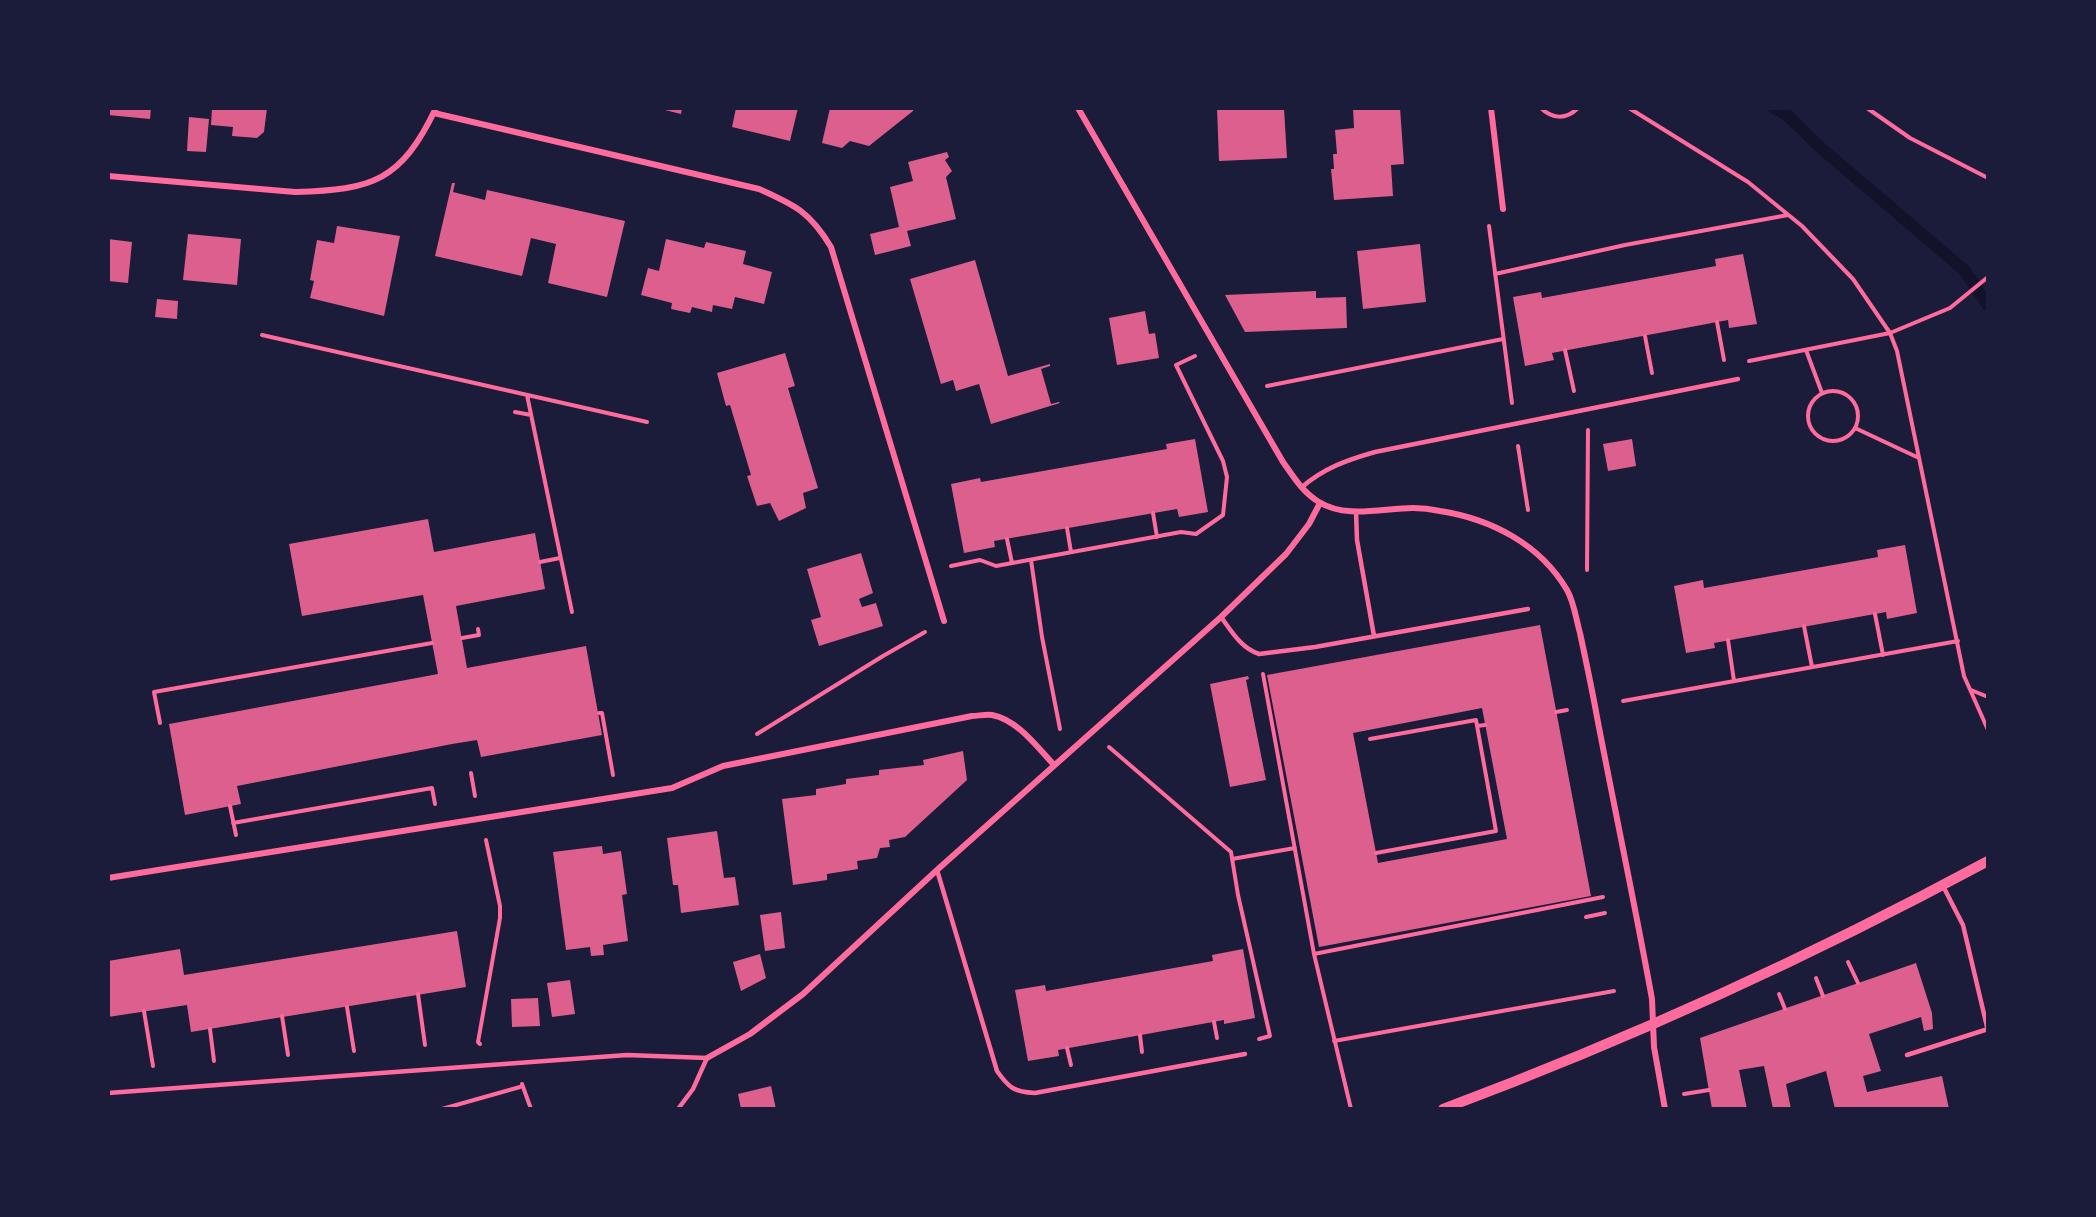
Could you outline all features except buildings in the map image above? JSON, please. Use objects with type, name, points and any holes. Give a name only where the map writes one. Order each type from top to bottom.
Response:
[{"type":"street","points":[[1078,108],[1283,462],[1302,487],[1320,503],[1330,508],[1356,511],[1414,508],[1453,513],[1489,523],[1537,553],[1568,592],[1591,682],[1652,999],[1654,1047],[1665,1109]]},
{"type":"street","points":[[1491,108],[1503,209]]},
{"type":"street","points":[[108,176],[295,192],[325,191],[357,186],[377,181],[393,171],[412,151],[435,110],[759,189],[791,203],[811,217],[831,246],[944,621]]},
{"type":"street","points":[[707,1058],[750,1034],[803,994],[937,870],[1221,617],[1286,554],[1309,524],[1320,503]]},
{"type":"street","points":[[108,878],[672,788],[723,766],[972,716],[992,715],[1011,724],[1026,735],[1054,765]]},
{"type":"street","points":[[1443,1109],[1653,1024],[1786,963],[1943,886],[1988,861]]},
{"type":"lane","points":[[1302,487],[1324,470],[1375,452],[1738,379]]},
{"type":"lane","points":[[1356,511],[1357,540],[1374,636]]},
{"type":"lane","points":[[1221,617],[1240,643],[1250,651],[1259,654],[1278,653],[1528,609]]},
{"type":"lane","points":[[937,870],[997,1071],[1006,1084],[1019,1092],[1035,1093],[1245,1054]]},
{"type":"lane","points":[[1907,1054],[1988,1030],[1964,925],[1943,886]]},
{"type":"lane","points":[[108,1093],[627,1055],[707,1058],[693,1089],[678,1109]]},
{"type":"path","points":[[1540,108],[1550,115],[1560,117],[1569,115],[1578,108]]},
{"type":"path","points":[[1629,108],[1748,182],[1802,226],[1853,279],[1890,333],[1897,351],[1964,676],[1988,730]]},
{"type":"path","points":[[1867,108],[1910,138],[1988,178]]},
{"type":"path","points":[[1495,274],[1625,244],[1788,215]]},
{"type":"path","points":[[1489,226],[1528,510]]},
{"type":"path","points":[[1725,366],[1890,333],[1950,308],[1988,277]]},
{"type":"path","points":[[1717,322],[1728,381]]},
{"type":"path","points":[[262,335],[647,422]]},
{"type":"path","points":[[1645,336],[1653,380]]},
{"type":"path","points":[[1267,386],[1503,339]]},
{"type":"path","points":[[1565,350],[1575,396]]},
{"type":"path","points":[[1806,350],[1822,393]]},
{"type":"path","points":[[929,570],[980,560],[996,566],[1181,532],[1196,534],[1223,515],[1227,477],[1223,461],[1176,365],[1195,356]]},
{"type":"path","points":[[1834,391],[1844,393],[1856,406],[1858,416],[1855,428],[1851,435],[1842,440],[1832,442],[1822,439],[1813,433],[1808,424],[1807,413],[1811,403],[1822,393],[1834,391]]},
{"type":"path","points":[[527,395],[572,612]]},
{"type":"path","points":[[1587,570],[1588,409]]},
{"type":"path","points":[[515,412],[531,415]]},
{"type":"path","points":[[1855,428],[1919,458]]},
{"type":"path","points":[[1153,513],[1157,537]]},
{"type":"path","points":[[1067,528],[1071,552]]},
{"type":"path","points":[[1007,538],[1012,563]]},
{"type":"path","points":[[540,562],[561,558]]},
{"type":"path","points":[[1030,560],[1060,729]]},
{"type":"path","points":[[1875,614],[1883,655]]},
{"type":"path","points":[[751,738],[944,621]]},
{"type":"path","points":[[1804,626],[1812,667]]},
{"type":"path","points":[[462,638],[479,635],[478,629]]},
{"type":"path","points":[[1728,640],[1734,681]]},
{"type":"path","points":[[1623,700],[1958,641]]},
{"type":"path","points":[[160,723],[154,692],[432,643]]},
{"type":"path","points":[[1259,654],[1295,848],[1301,867],[1314,954],[1351,1109]]},
{"type":"path","points":[[1970,690],[1988,697]]},
{"type":"path","points":[[1556,712],[1567,710]]},
{"type":"path","points":[[599,713],[602,713],[614,778]]},
{"type":"path","points":[[1370,739],[1476,720],[1496,831],[1376,853]]},
{"type":"path","points":[[1477,726],[1485,725]]},
{"type":"path","points":[[1109,746],[1231,852],[1238,895],[1270,1036],[1250,1040]]},
{"type":"path","points":[[471,773],[475,799],[483,798]]},
{"type":"path","points":[[233,824],[432,788],[435,806],[455,802],[457,809],[484,829],[500,906],[500,918],[478,1042]]},
{"type":"path","points":[[230,806],[240,857]]},
{"type":"path","points":[[1232,859],[1295,848]]},
{"type":"path","points":[[1314,954],[1603,897]]},
{"type":"path","points":[[1586,917],[1605,913]]},
{"type":"path","points":[[1848,962],[1858,983]]},
{"type":"path","points":[[1816,978],[1822,996]]},
{"type":"path","points":[[1334,1041],[1614,991]]},
{"type":"path","points":[[418,994],[425,1045]]},
{"type":"path","points":[[1779,994],[1785,1009]]},
{"type":"path","points":[[346,1006],[354,1051]]},
{"type":"path","points":[[144,1011],[153,1066]]},
{"type":"path","points":[[282,1016],[288,1055]]},
{"type":"path","points":[[210,1029],[214,1061]]},
{"type":"path","points":[[1140,1035],[1143,1060]]},
{"type":"path","points":[[1067,1048],[1073,1073]]},
{"type":"path","points":[[520,1081],[531,1109]]},
{"type":"path","points":[[1682,1086],[1683,1094],[1709,1090]]},
{"type":"path","points":[[442,1109],[523,1087]]},
{"type":"waterway","points":[[1774,108],[1787,115],[1821,148],[1964,270],[1988,305]]}]
